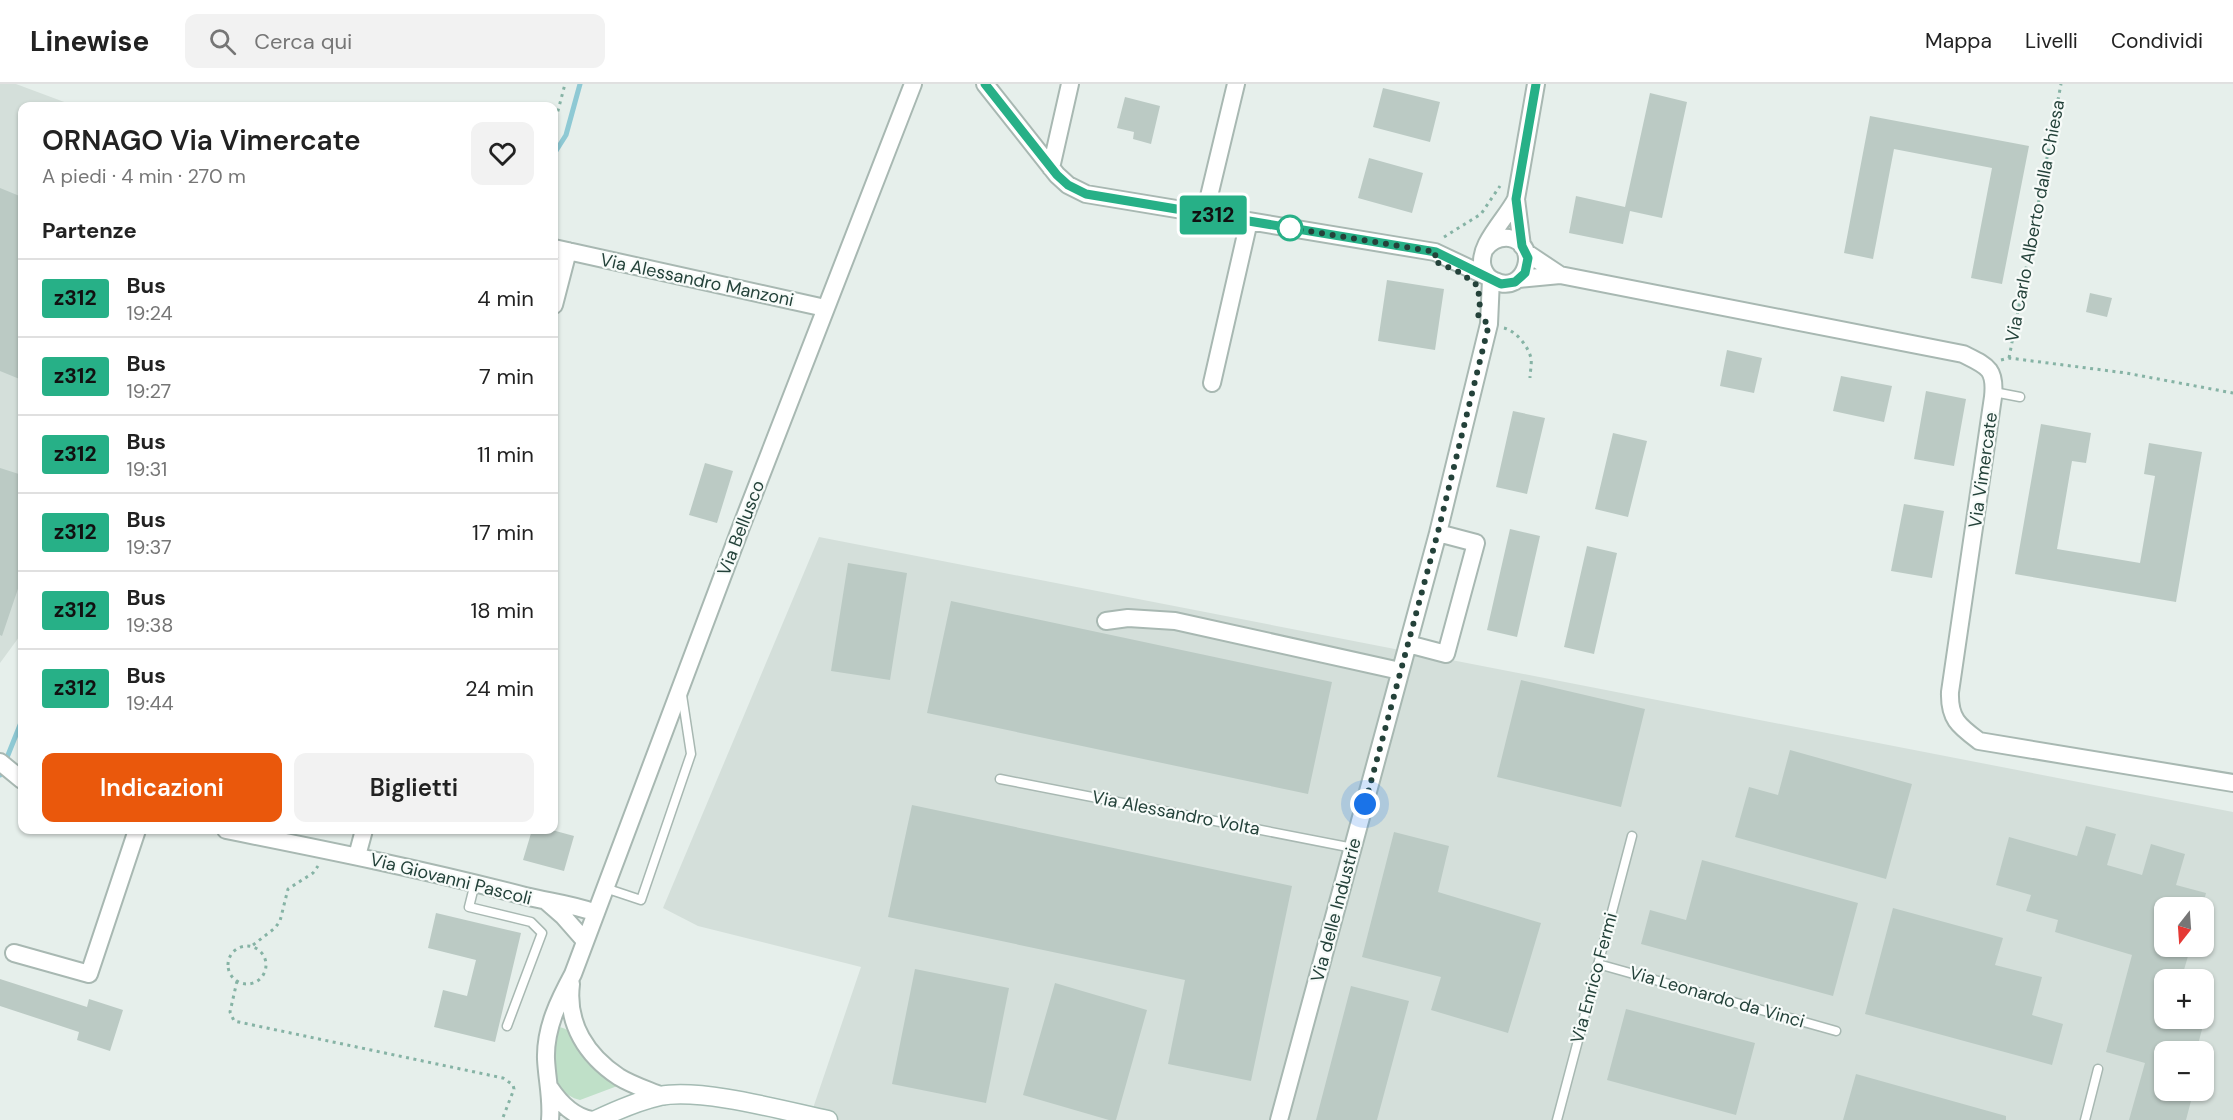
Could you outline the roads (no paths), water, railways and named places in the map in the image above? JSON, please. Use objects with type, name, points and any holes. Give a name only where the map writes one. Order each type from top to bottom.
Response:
[{"type":"main road","points":[[594,1120],[622,1108],[662,1096],[717,1098],[828,1120]]},
{"type":"street","name":"Via Bellusco","points":[[550,1120],[550,1088],[546,1058],[548,1032],[557,1005],[573,974],[825,308],[914,84]]},
{"type":"street","points":[[985,84],[1051,168],[1068,185],[1086,194],[1436,252],[1506,284],[1519,279],[1560,275]]},
{"type":"street","points":[[1051,168],[1070,84]]},
{"type":"street","points":[[1205,213],[1236,84]]},
{"type":"street","points":[[1519,279],[1527,267],[1516,199],[1536,84]]},
{"type":"street","points":[[1490,278],[1482,262],[1485,249],[1516,199]]},
{"type":"street","points":[[1212,382],[1249,220]]},
{"type":"street","points":[[1485,249],[1492,241],[1502,238],[1513,239],[1560,275]]},
{"type":"street","name":"Via Alessandro Manzoni","points":[[558,274],[561,250],[825,308]]},
{"type":"street","name":"Via Vimercate","points":[[1560,275],[1963,354],[1986,365],[1994,382],[1994,392],[1949,709],[1963,729],[1979,741],[2233,783]]},
{"type":"street","name":"Via delle Industrie","points":[[1279,1120],[1438,532],[1489,324],[1490,278]]},
{"type":"street","points":[[1408,644],[1446,654],[1476,543],[1438,532]]},
{"type":"street","points":[[1106,621],[1128,618],[1175,621],[1400,671]]},
{"type":"street","points":[[0,762],[18,777]]},
{"type":"street","points":[[14,953],[89,974],[136,834]]},
{"type":"street","name":"Via Giovanni Pascoli","points":[[247,834],[357,856],[546,902],[570,904],[596,913]]},
{"type":"street","name":"Via Giovanni Pascoli","points":[[357,856],[363,834]]},
{"type":"street","name":"Via Giovanni Pascoli","points":[[546,902],[563,916],[585,941]]},
{"type":"street","name":"Via Bellusco","points":[[573,974],[570,1002],[572,1015],[579,1034],[591,1053],[621,1078],[662,1096]]},
{"type":"street","points":[[550,1088],[559,1101],[570,1110],[594,1120]]},
{"type":"lane","points":[[1994,392],[2019,397]]},
{"type":"lane","points":[[605,888],[641,900],[691,754],[681,687]]},
{"type":"lane","name":"Via Alessandro Volta","points":[[1000,779],[1353,848]]},
{"type":"lane","name":"Via Enrico Fermi","points":[[1557,1120],[1632,836]]},
{"type":"lane","points":[[475,883],[469,907],[531,922],[542,933],[507,1026]]},
{"type":"lane","name":"Via Leonardo da Vinci","points":[[1598,964],[1836,1031]]},
{"type":"lane","points":[[2085,1120],[2098,1069]]},
{"type":"waterway","points":[[558,148],[566,135],[580,84]]},
{"type":"waterway","points":[[0,775],[18,730]]}]
